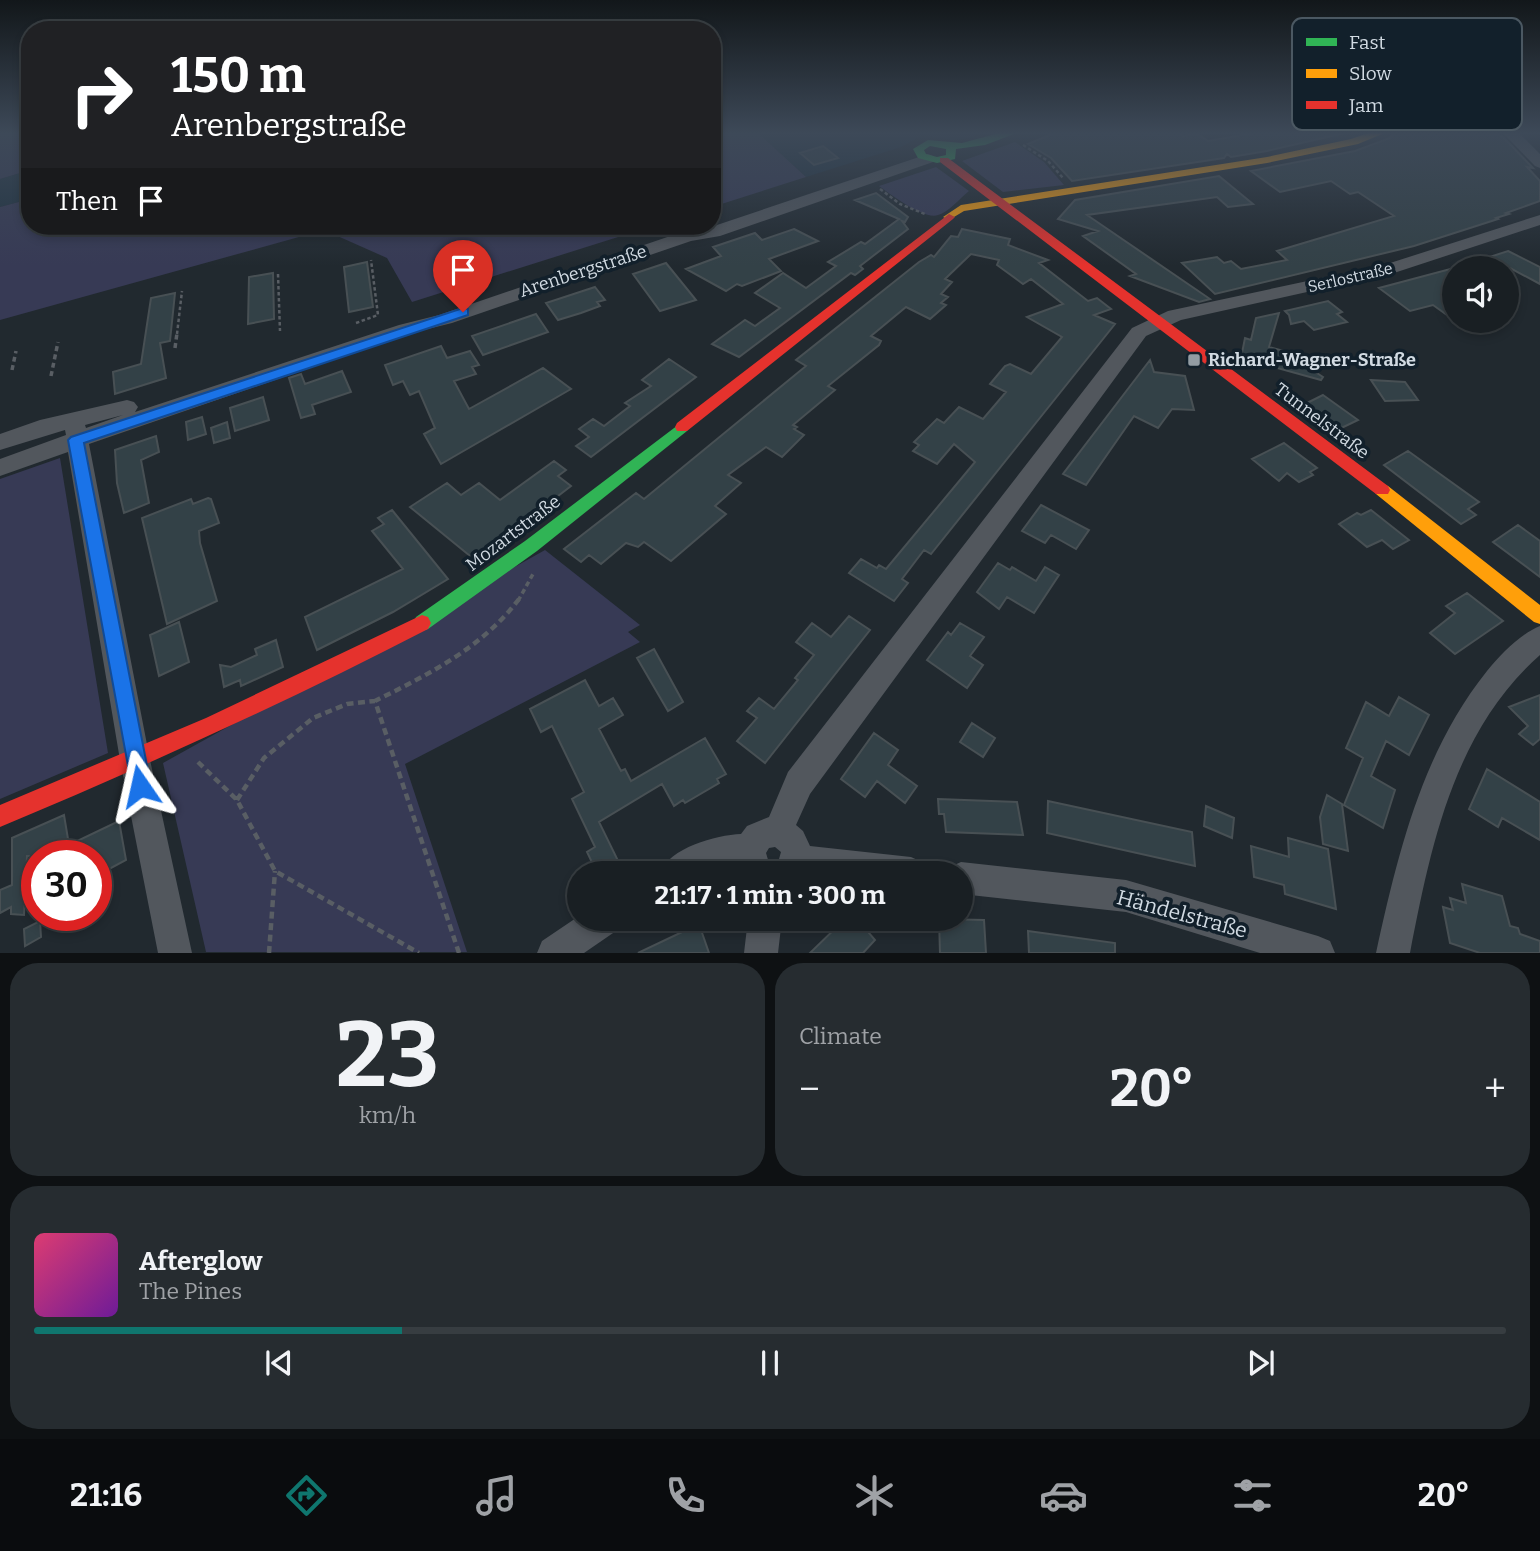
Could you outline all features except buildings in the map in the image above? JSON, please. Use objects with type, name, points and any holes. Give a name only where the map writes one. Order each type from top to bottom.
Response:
[{"type":"street","name":"Arenbergstraße","points":[[721,216],[862,176]]},
{"type":"street","name":"Arenbergstraße","points":[[721,230],[877,176]]},
{"type":"street","name":"Tunnelstraße","points":[[965,176],[1375,485],[1540,616]]},
{"type":"street","name":"Mozartstraße","points":[[0,816],[135,760],[333,670],[430,619],[528,548],[961,208],[1165,176]]},
{"type":"street","name":"Serlostraße","points":[[1157,321],[1391,268],[1540,220]]},
{"type":"street","name":"Arenbergstraße","points":[[0,468],[113,412],[662,235]]},
{"type":"street","name":"Arenbergstraße","points":[[0,442],[40,428],[75,431],[445,319],[694,235]]},
{"type":"street","points":[[778,831],[799,783],[1139,332],[1157,321]]},
{"type":"street","points":[[75,431],[135,760],[175,953]]},
{"type":"street","points":[[1393,953],[1413,859],[1452,751],[1504,671],[1540,638]]},
{"type":"street","points":[[753,861],[760,835],[778,831],[793,842],[794,861]]},
{"type":"street","points":[[698,861],[735,848],[752,861]]},
{"type":"street","name":"Händelstraße","points":[[973,879],[1126,896],[1318,953]]},
{"type":"street","points":[[554,953],[586,931]]},
{"type":"street","points":[[761,953],[764,931]]},
{"type":"path","points":[[1062,176],[1075,191]]},
{"type":"path","points":[[867,180],[900,204],[943,222]]},
{"type":"path","points":[[356,323],[378,315],[371,260]]},
{"type":"path","points":[[278,274],[280,331]]},
{"type":"path","points":[[175,348],[182,291]]},
{"type":"path","points":[[51,376],[58,342]]},
{"type":"path","points":[[12,370],[16,351]]},
{"type":"path","points":[[237,800],[264,758],[313,718],[347,704],[375,701],[462,657],[502,621],[532,582],[534,568],[528,548]]},
{"type":"path","points":[[375,701],[459,953]]},
{"type":"path","points":[[176,741],[237,800],[275,871],[419,953]]},
{"type":"path","points":[[269,953],[275,871]]},
{"type":"shaded area","points":[[21,176],[21,201],[0,207],[0,179]]},
{"type":"shaded area","points":[[721,176],[806,177],[721,204]]},
{"type":"shaded area","points":[[908,176],[949,176],[969,191],[950,208],[932,216],[916,210],[879,186]]},
{"type":"shaded area","points":[[982,176],[1057,176],[1064,185],[1003,192]]},
{"type":"shaded area","points":[[21,201],[21,235],[306,235],[0,320],[0,207]]},
{"type":"shaded area","points":[[335,235],[624,235],[412,302],[387,258]]},
{"type":"shaded area","points":[[60,458],[108,753],[0,799],[0,479]]},
{"type":"shaded area","points":[[545,550],[640,625],[628,632],[640,642],[405,764],[467,952],[206,952],[163,763]]},
{"type":"traffic: fast","points":[[422,623],[531,546],[682,427]]},
{"type":"traffic: slow","points":[[949,217],[961,208],[1162,176]]},
{"type":"traffic: slow","points":[[1382,490],[1540,616]]},
{"type":"traffic: jam","points":[[966,176],[1382,490]]},
{"type":"traffic: jam","points":[[682,427],[949,217]]},
{"type":"traffic: jam","points":[[0,816],[213,724],[422,623]]},
{"type":"place","name":"Richard-Wagner-Straße","points":[[1194,360]]},
{"type":"route","points":[[140,786],[76,440],[463,312]]}]
